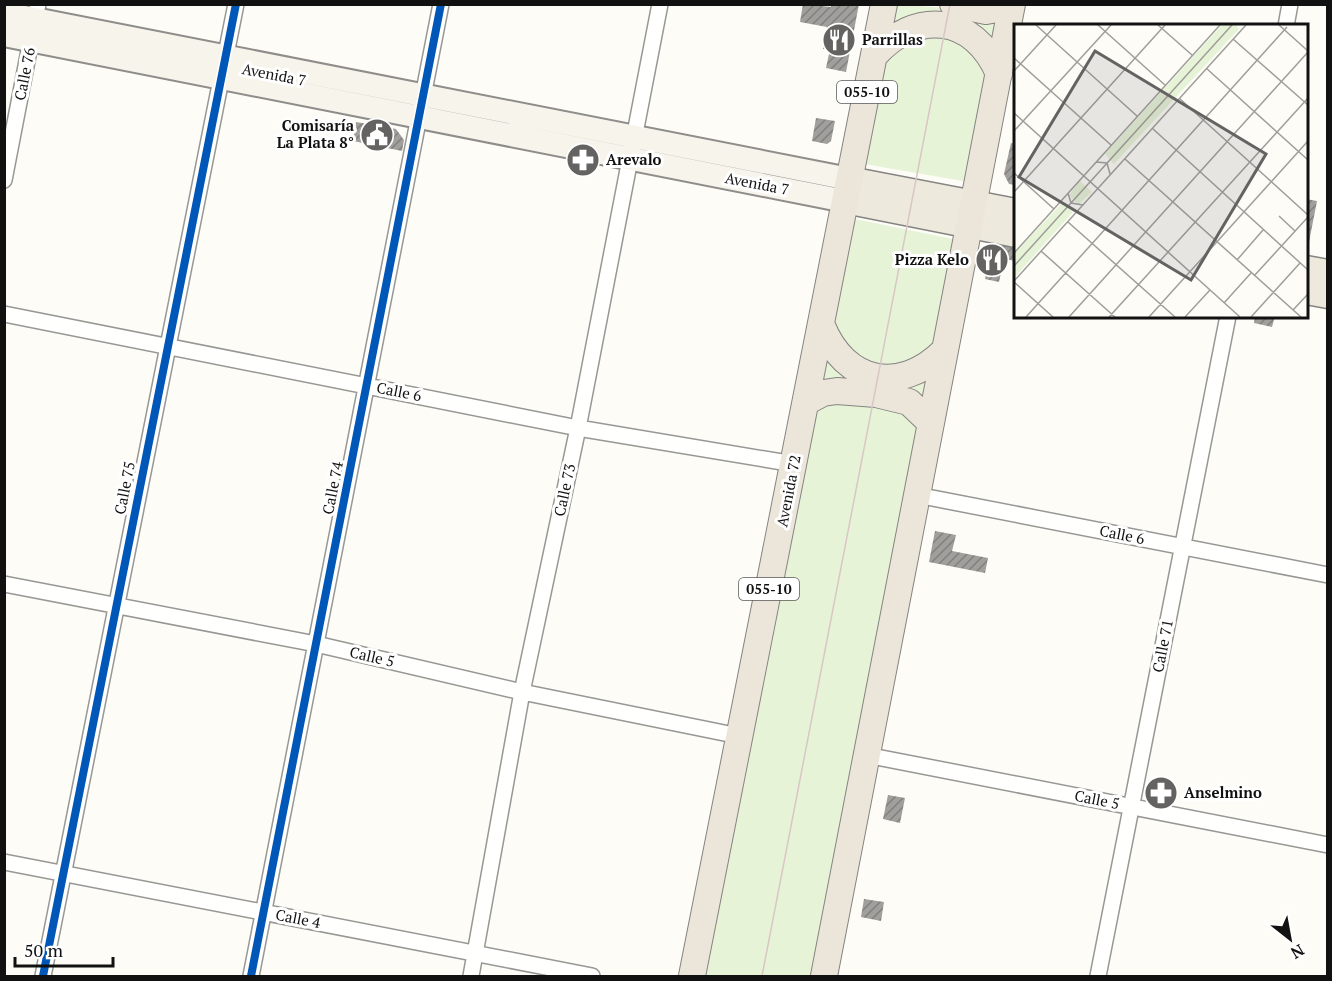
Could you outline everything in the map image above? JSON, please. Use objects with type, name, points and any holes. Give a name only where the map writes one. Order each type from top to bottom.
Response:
[{"type":"highway","name":"Avenida 72","points":[[692,976],[884,4]]},
{"type":"highway","points":[[953,4],[986,11],[1002,8],[1005,4]]},
{"type":"highway","points":[[824,976],[1012,4]]},
{"type":"highway","points":[[874,56],[888,40],[905,29],[925,24],[946,25],[965,32],[982,44],[999,74]]},
{"type":"highway","points":[[822,326],[829,345],[842,360],[859,371],[879,377],[897,377],[915,373],[944,351]]},
{"type":"highway","points":[[806,402],[823,393],[837,391],[876,394],[909,402],[931,423]]},
{"type":"main road","name":"Avenida 7","points":[[4,13],[221,78],[421,106],[632,147],[972,215],[1014,234]]},
{"type":"main road","name":"Avenida 7","points":[[4,35],[35,21],[226,56],[421,106]]},
{"type":"main road","name":"Avenida 7","points":[[972,215],[1014,211]]},
{"type":"main road","points":[[1308,268],[1328,272]]},
{"type":"main road","points":[[1308,292],[1328,296]]},
{"type":"street","name":"Calle 75","points":[[43,976],[236,4]]},
{"type":"street","name":"Calle 74","points":[[251,976],[441,4]]},
{"type":"street","name":"Calle 73","points":[[471,976],[522,692],[578,428],[660,4]]},
{"type":"street","points":[[1286,24],[1290,4]]},
{"type":"street","name":"Calle 76","points":[[4,180],[35,21]]},
{"type":"street","name":"Calle 6","points":[[4,314],[578,428],[794,464]]},
{"type":"street","name":"Calle 71","points":[[1098,976],[1228,318]]},
{"type":"street","name":"Calle 6","points":[[917,495],[1328,575]]},
{"type":"street","name":"Calle 5","points":[[4,584],[316,644],[522,692],[739,736]]},
{"type":"street","name":"Calle 5","points":[[866,754],[1328,844]]},
{"type":"street","name":"Calle 4","points":[[4,862],[592,976]]},
{"type":"green space","points":[[896,5],[1002,15],[996,47],[982,32],[889,29]]},
{"type":"green space","points":[[940,33],[978,49],[990,83],[969,182],[864,164],[879,82],[891,53],[903,42]]},
{"type":"green space","points":[[855,219],[958,240],[935,345],[918,364],[872,370],[839,340],[835,320]]},
{"type":"green space","points":[[827,356],[928,376],[923,407],[821,385]]},
{"type":"green space","points":[[824,398],[906,407],[918,425],[811,976],[704,976],[816,406]]},
{"type":"building","points":[[803,4],[831,7],[831,4],[859,4],[846,72],[826,68],[830,49],[823,49],[827,27],[800,22]]},
{"type":"building","points":[[816,118],[835,121],[831,141],[827,144],[812,141]]},
{"type":"building","name":"Comisaría La Plata 8°","points":[[356,122],[396,129],[404,140],[402,151],[353,141]]},
{"type":"building","points":[[1011,143],[1014,144],[1014,185],[1009,184],[1004,174]]},
{"type":"building","points":[[1308,199],[1317,201],[1308,242]]},
{"type":"building","points":[[992,242],[1014,242],[1014,261],[1004,259],[999,282],[985,279]]},
{"type":"building","points":[[1255,318],[1274,318],[1272,327],[1254,323]]},
{"type":"building","points":[[935,531],[956,535],[952,551],[988,558],[985,573],[929,562]]},
{"type":"building","points":[[888,795],[905,798],[900,823],[883,819]]},
{"type":"building","points":[[864,899],[884,902],[881,921],[861,917]]},
{"type":"tram line","points":[[762,976],[950,4]]},
{"type":"cycle path","points":[[43,976],[236,4]]},
{"type":"cycle path","points":[[251,976],[441,4]]},
{"type":"place","name":"Parrillas","points":[[839,40]]},
{"type":"place","name":"Comisaría La Plata 8°","points":[[377,135]]},
{"type":"place","name":"Arevalo","points":[[583,160]]},
{"type":"place","name":"Pizza Kelo","points":[[992,260]]},
{"type":"place","name":"Anselmino","points":[[1161,793]]}]
